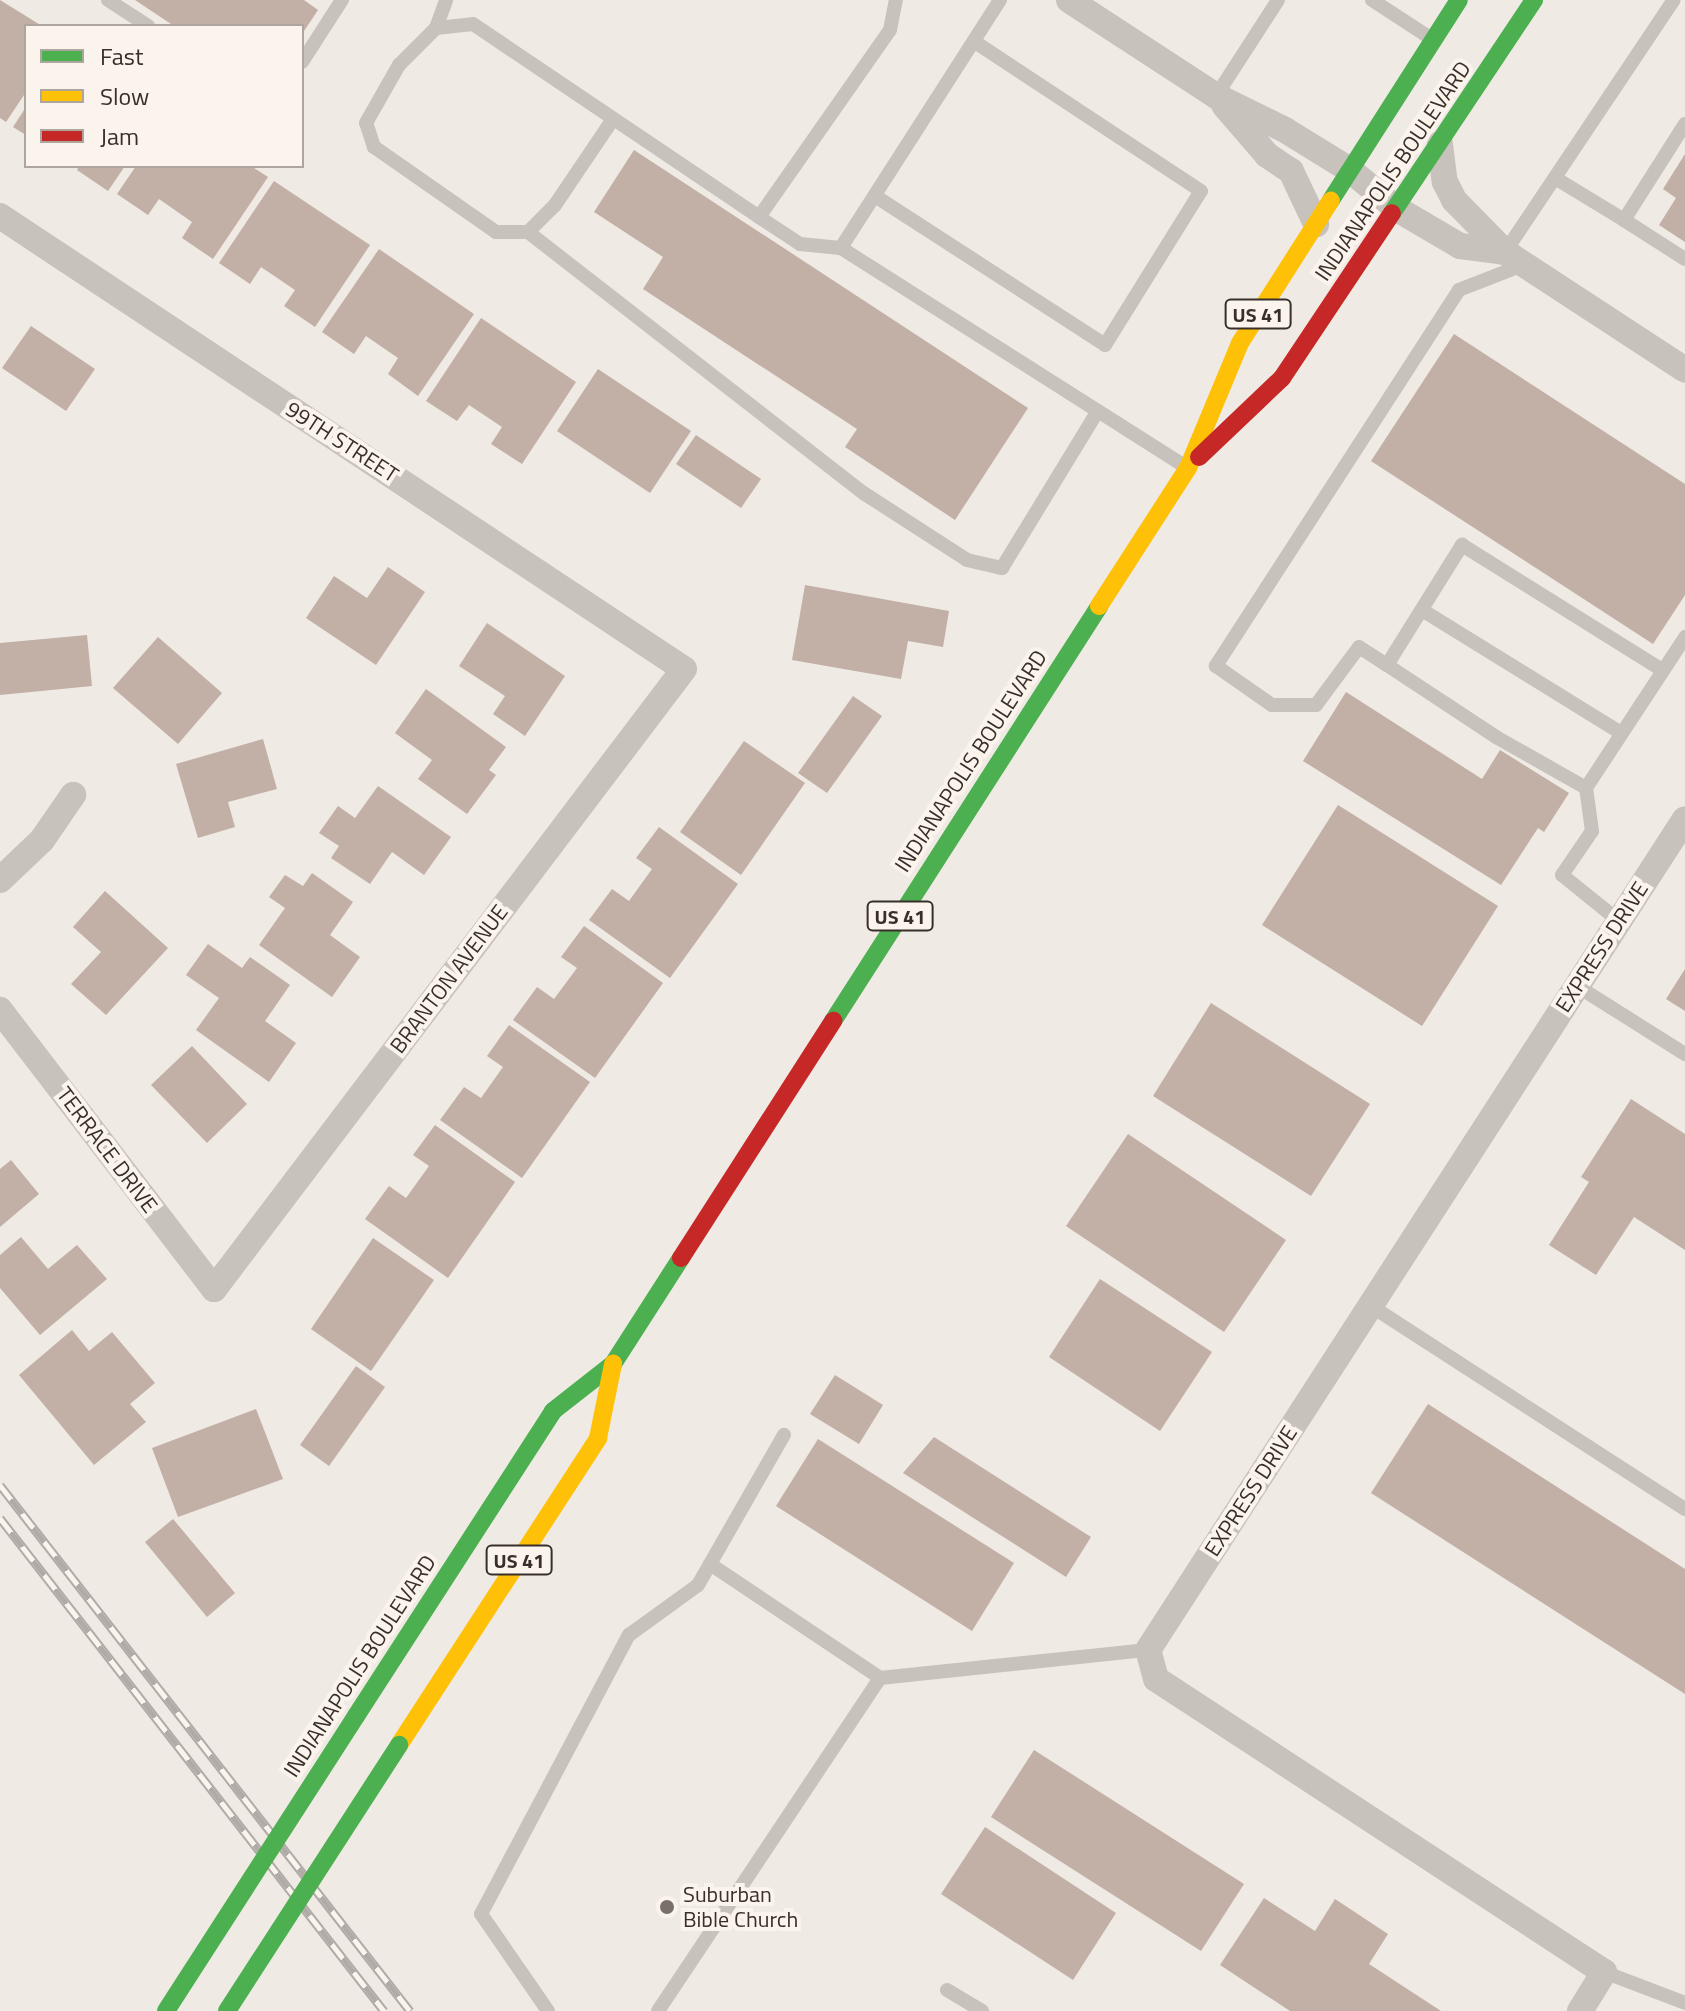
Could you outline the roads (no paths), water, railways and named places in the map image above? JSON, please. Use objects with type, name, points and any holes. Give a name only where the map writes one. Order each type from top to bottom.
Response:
[{"type":"highway","name":"INDIANAPOLIS BOULEVARD","points":[[166,2011],[553,1411],[613,1364],[1188,468],[1240,343],[1459,0]]},
{"type":"highway","name":"INDIANAPOLIS BOULEVARD","points":[[1188,468],[1282,378],[1534,0]]},
{"type":"highway","name":"INDIANAPOLIS BOULEVARD","points":[[227,2011],[598,1438],[613,1364]]},
{"type":"street","points":[[1069,0],[1216,96],[1285,130],[1350,170],[1397,209],[1460,246],[1514,258]]},
{"type":"street","points":[[1216,96],[1267,155],[1291,171],[1316,224]]},
{"type":"street","points":[[1440,144],[1445,182],[1454,200],[1514,258],[1685,370]]},
{"type":"street","name":"99TH STREET","points":[[0,216],[684,669]]},
{"type":"street","name":"BRANTON AVENUE","points":[[214,1289],[684,669]]},
{"type":"street","points":[[0,880],[42,840],[73,795]]},
{"type":"street","name":"EXPRESS DRIVE","points":[[1148,1650],[1685,819]]},
{"type":"street","name":"TERRACE DRIVE","points":[[0,1010],[214,1289]]},
{"type":"street","points":[[1148,1650],[1156,1679],[1604,1972],[1580,2011]]},
{"type":"lane","points":[[108,0],[145,24]]},
{"type":"lane","points":[[304,59],[342,0]]},
{"type":"lane","points":[[446,0],[436,28],[399,65],[366,123],[374,147],[496,232],[528,232],[865,494],[967,560],[1002,568],[1098,411]]},
{"type":"lane","points":[[759,217],[890,30],[896,0]]},
{"type":"lane","points":[[841,248],[1000,0]]},
{"type":"lane","points":[[1372,0],[1433,40]]},
{"type":"lane","points":[[1586,788],[1359,647],[1316,705],[1272,705],[1216,666],[1459,290],[1514,258],[1555,178],[1674,0]]},
{"type":"lane","points":[[1216,96],[1274,2]]},
{"type":"lane","points":[[436,28],[473,24],[800,244],[841,248],[1188,468]]},
{"type":"lane","points":[[875,196],[1105,345],[1201,191],[975,42]]},
{"type":"lane","points":[[528,232],[555,205],[613,119]]},
{"type":"lane","points":[[1624,220],[1685,124]]},
{"type":"lane","points":[[1555,178],[1685,259]]},
{"type":"lane","points":[[1387,665],[1462,545],[1662,670]]},
{"type":"lane","points":[[1422,610],[1621,733]]},
{"type":"lane","points":[[1619,921],[1562,875],[1592,831],[1586,788],[1685,637]]},
{"type":"lane","points":[[1577,986],[1685,1054]]},
{"type":"lane","points":[[1371,1306],[1685,1509]]},
{"type":"lane","points":[[548,2011],[481,1914],[629,1635],[698,1585],[784,1435]]},
{"type":"lane","points":[[710,1564],[880,1678],[1148,1650]]},
{"type":"lane","points":[[658,2011],[880,1678]]},
{"type":"lane","points":[[1604,1972],[1685,2003]]},
{"type":"lane","points":[[947,1990],[982,2011]]},
{"type":"railway","points":[[0,1485],[410,2011]]},
{"type":"railway","points":[[0,1518],[384,2011]]},
{"type":"place","name":"Suburban Bible Church","points":[[667,1907]]}]
